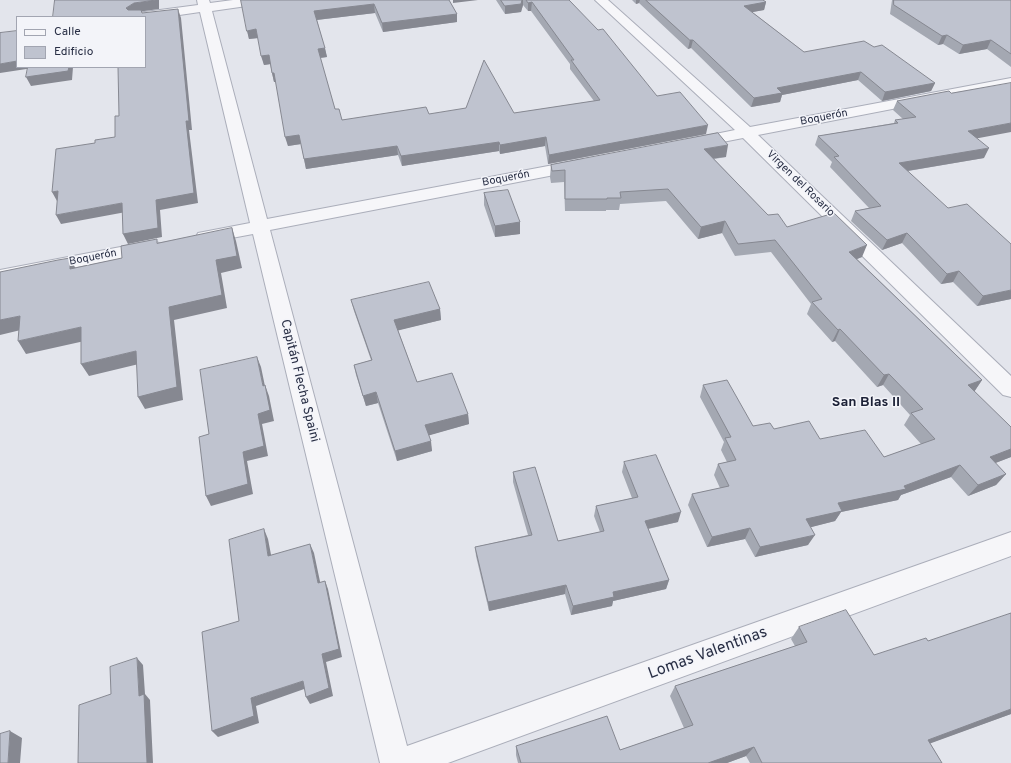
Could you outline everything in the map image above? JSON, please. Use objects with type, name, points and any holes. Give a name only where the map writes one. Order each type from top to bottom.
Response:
[{"type":"street","points":[[142,16],[204,4],[261,0]]},
{"type":"street","name":"Virgen del Rosario","points":[[601,0],[747,133],[1011,389]]},
{"type":"street","name":"Capitán Flecha Spaini","points":[[204,4],[396,763]]},
{"type":"street","name":"Boquerón","points":[[676,146],[1011,82]]},
{"type":"street","name":"Boquerón","points":[[191,240],[598,161]]},
{"type":"street","name":"Boquerón","points":[[0,276],[168,244]]},
{"type":"street","name":"Lomas Valentinas","points":[[405,763],[1011,544]]},
{"type":"building","points":[[55,0],[156,0],[134,3],[126,8],[128,10],[141,10],[142,13],[178,9],[189,121],[186,121],[194,193],[156,200],[158,228],[123,234],[122,203],[56,215],[58,191],[52,192],[56,149],[95,143],[95,140],[115,137],[115,116],[119,116],[118,68],[146,68],[146,16],[53,16]]},
{"type":"building","points":[[241,0],[449,0],[457,14],[382,23],[374,4],[314,11],[325,48],[318,49],[335,109],[339,109],[342,120],[426,107],[429,114],[466,108],[484,60],[514,113],[600,100],[571,60],[574,60],[532,2],[528,3],[526,0],[569,0],[598,30],[603,29],[657,96],[680,92],[708,125],[549,155],[546,137],[500,145],[499,142],[401,156],[397,146],[304,159],[299,135],[285,137],[274,73],[272,73],[269,55],[261,56],[256,29],[247,31]]},
{"type":"building","points":[[501,0],[522,0],[521,4],[505,6]]},
{"type":"building","points":[[646,0],[763,0],[766,2],[744,6],[804,52],[864,41],[874,47],[882,45],[935,83],[885,92],[861,72],[777,88],[782,93],[754,98],[693,40],[690,40]]},
{"type":"building","points":[[894,0],[1011,0],[1011,54],[991,40],[963,45],[947,35],[942,36],[894,5]]},
{"type":"building","points":[[16,31],[16,61],[0,64],[0,33]]},
{"type":"building","points":[[28,68],[69,68],[68,71],[26,77]]},
{"type":"building","points":[[1011,83],[1011,123],[968,131],[989,148],[899,163],[948,208],[967,204],[1011,244],[1011,290],[983,296],[959,271],[947,274],[907,233],[887,240],[855,211],[881,206],[834,157],[839,156],[818,136],[898,123],[895,120],[916,117],[897,101],[949,91],[951,93]]},
{"type":"building","points":[[718,133],[728,145],[704,149],[768,215],[778,214],[787,227],[834,213],[867,245],[849,252],[982,380],[968,385],[1011,427],[1011,449],[990,457],[1006,474],[978,485],[960,465],[904,486],[906,489],[838,503],[842,511],[806,519],[815,535],[760,547],[750,528],[712,537],[692,494],[729,486],[718,464],[736,460],[725,438],[731,437],[703,385],[727,380],[753,426],[770,423],[774,429],[809,421],[820,439],[865,430],[884,457],[935,439],[911,413],[923,409],[889,374],[884,375],[812,302],[822,299],[775,240],[738,244],[725,221],[701,227],[668,189],[620,192],[621,198],[565,199],[565,170],[552,171],[551,165]]},
{"type":"building","points":[[508,190],[520,222],[495,226],[484,193]]},
{"type":"building","points":[[232,228],[237,256],[216,260],[222,295],[169,307],[177,387],[138,397],[136,351],[81,364],[81,327],[18,341],[20,316],[0,320],[0,272],[70,258],[70,269],[122,258],[121,246],[157,239],[157,243]]},
{"type":"building","points":[[429,282],[440,309],[394,320],[417,382],[452,373],[468,414],[425,425],[431,441],[395,451],[376,392],[363,396],[354,365],[372,360],[351,300]]},
{"type":"building","points":[[257,357],[270,410],[258,414],[264,446],[243,452],[248,484],[206,496],[199,437],[209,434],[200,370]]},
{"type":"building","points":[[656,455],[681,512],[645,521],[669,580],[613,592],[614,597],[573,606],[566,585],[488,602],[475,547],[532,535],[513,472],[535,467],[558,541],[604,531],[596,506],[638,497],[624,462]]},
{"type":"building","points":[[264,529],[268,556],[310,544],[318,583],[325,581],[339,649],[322,654],[329,688],[306,697],[303,681],[251,698],[254,716],[212,731],[202,632],[239,621],[229,540]]},
{"type":"building","points":[[846,610],[874,655],[926,638],[928,641],[1011,613],[1011,709],[928,740],[942,763],[762,763],[754,747],[708,763],[521,763],[516,746],[607,716],[620,750],[693,725],[675,686],[807,642],[799,627]]},
{"type":"building","points":[[137,658],[139,696],[144,694],[147,763],[78,763],[79,705],[111,694],[110,667]]},
{"type":"building","points":[[10,731],[8,763],[0,763],[0,734]]},
{"type":"district","name":"San Blas II","points":[[866,403]]}]
